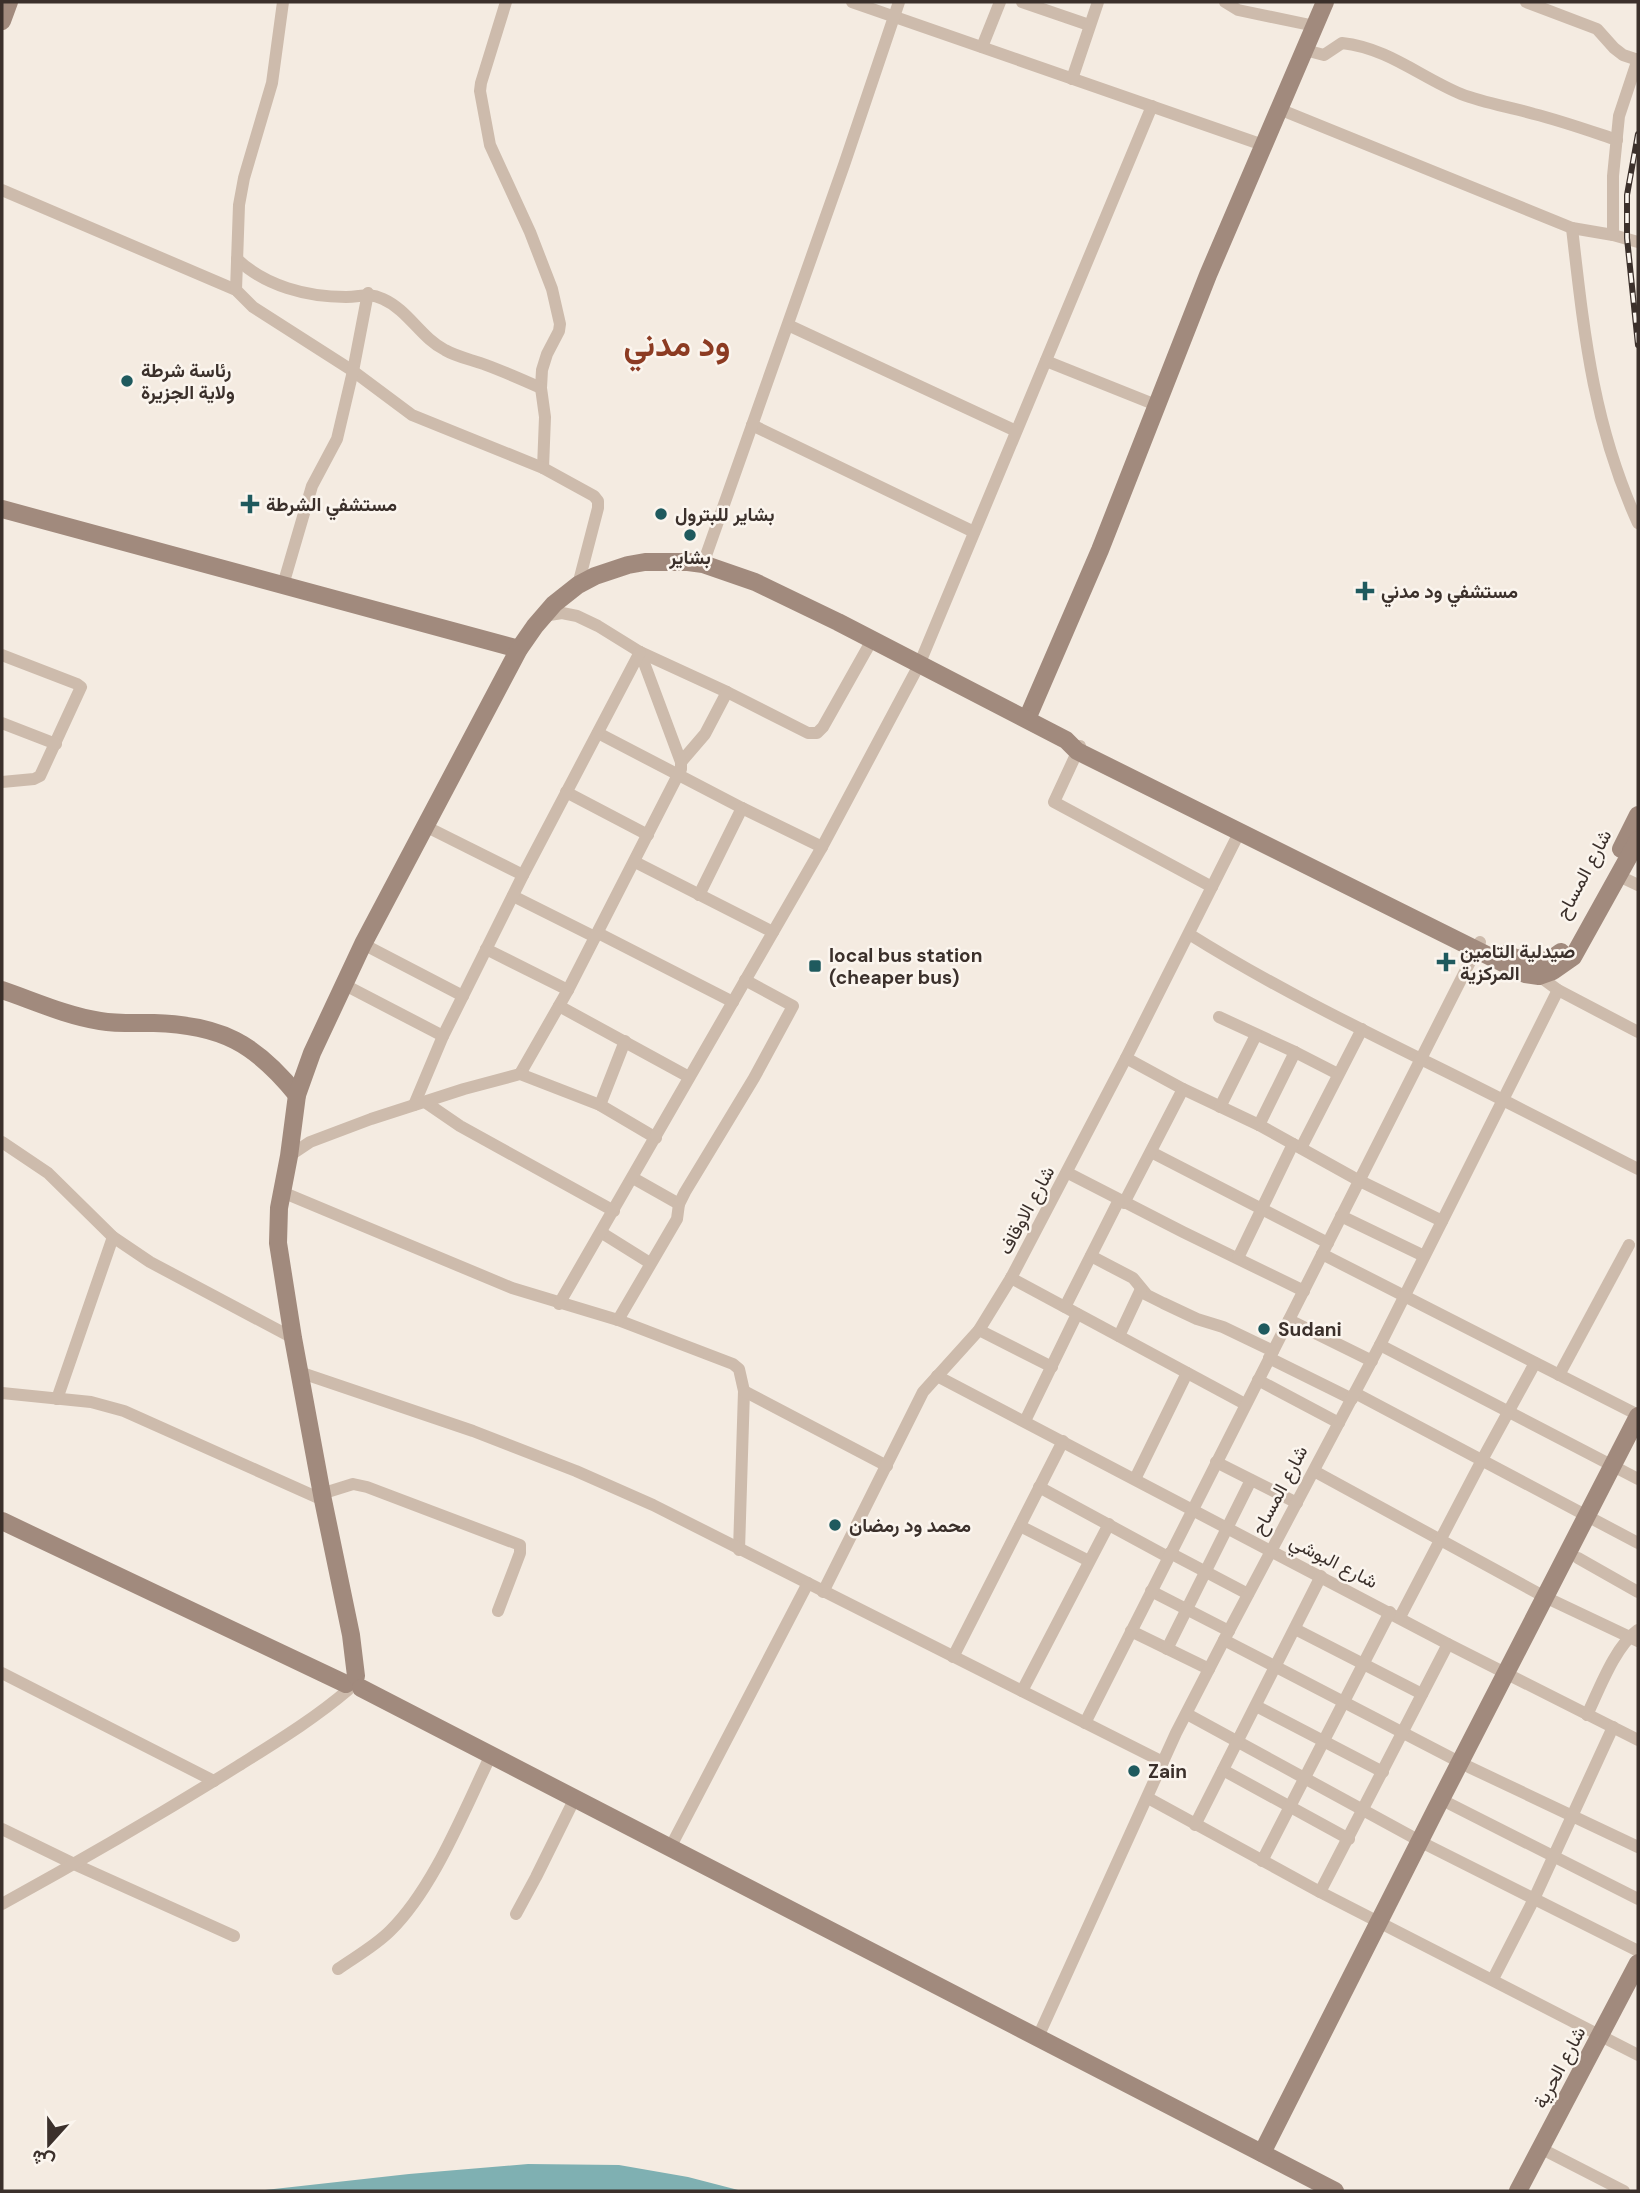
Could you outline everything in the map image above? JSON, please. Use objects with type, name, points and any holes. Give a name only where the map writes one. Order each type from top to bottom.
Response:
[{"type":"main road","points":[[2,21],[9,2]]},
{"type":"main road","points":[[1027,719],[1100,550],[1156,405],[1325,2]]},
{"type":"main road","points":[[2,529],[5,510],[519,649]]},
{"type":"main road","points":[[353,1685],[355,1659],[351,1635],[322,1497],[278,1243],[277,1224],[297,1095],[312,1053],[363,944],[519,649],[554,604],[578,585],[611,571],[645,562],[688,562],[755,582],[1027,719],[1240,831],[1306,860]]},
{"type":"main road","points":[[1075,745],[1478,946],[1538,969]]},
{"type":"main road","name":"شارع المساح","points":[[1538,969],[1570,942],[1638,815]]},
{"type":"main road","name":"شارع المساح","points":[[1538,969],[1553,971],[1573,957],[1638,840]]},
{"type":"main road","points":[[2,990],[97,1021],[187,1025],[236,1039],[278,1071],[297,1095]]},
{"type":"main road","points":[[1624,1472],[1638,1415]]},
{"type":"main road","points":[[1267,2156],[1591,1519],[1624,1472],[1638,1440]]},
{"type":"main road","points":[[1550,1599],[1578,1558],[1591,1519]]},
{"type":"main road","points":[[2,1521],[353,1685],[1335,2191]]},
{"type":"main road","points":[[1424,1843],[1450,1804],[1465,1765]]},
{"type":"main road","name":"شارع الحرية","points":[[1518,2191],[1638,1963]]},
{"type":"street","points":[[236,290],[239,205],[244,178],[272,83],[283,2]]},
{"type":"street","points":[[506,2],[480,91],[490,145],[530,232],[552,289],[560,324],[544,362],[541,388],[545,412],[543,468]]},
{"type":"street","points":[[852,2],[1263,145]]},
{"type":"street","points":[[703,565],[899,2]]},
{"type":"street","points":[[982,47],[1000,2]]},
{"type":"street","points":[[1022,2],[1089,25]]},
{"type":"street","points":[[1072,79],[1098,2]]},
{"type":"street","points":[[1224,2],[1238,10],[1315,26]]},
{"type":"street","points":[[1527,2],[1597,29],[1623,55],[1638,59],[1620,109],[1613,176],[1613,235]]},
{"type":"street","points":[[1305,50],[1324,55],[1342,43],[1377,51],[1463,95],[1536,114],[1617,140]]},
{"type":"street","points":[[559,1304],[822,847],[919,665],[1152,106]]},
{"type":"street","points":[[1279,109],[1572,228],[1638,242]]},
{"type":"street","points":[[2,191],[236,290],[253,307],[353,371],[412,415],[543,468],[594,496],[598,501],[598,508],[578,585]]},
{"type":"street","points":[[1572,228],[1590,370],[1616,473],[1638,523]]},
{"type":"street","points":[[237,259],[258,277],[275,285],[322,295],[348,297],[368,293],[395,306],[446,351],[541,388]]},
{"type":"street","points":[[283,585],[312,486],[337,439],[368,293]]},
{"type":"street","points":[[788,325],[1016,431]]},
{"type":"street","points":[[1046,361],[1156,405]]},
{"type":"street","points":[[752,425],[974,532]]},
{"type":"street","points":[[543,616],[562,613],[577,616],[640,652],[808,733],[817,733],[823,727],[872,640]]},
{"type":"street","points":[[419,1104],[443,1036],[523,875],[640,652]]},
{"type":"street","points":[[640,652],[680,768]]},
{"type":"street","points":[[2,655],[81,687],[37,779],[2,782]]},
{"type":"street","points":[[520,1074],[568,990],[635,862],[680,768],[705,734],[727,692]]},
{"type":"street","points":[[2,723],[56,744]]},
{"type":"street","points":[[598,733],[680,768],[742,808],[822,847]]},
{"type":"street","points":[[1075,745],[1054,802],[1212,887]]},
{"type":"street","points":[[566,793],[648,835]]},
{"type":"street","points":[[699,895],[742,808]]},
{"type":"street","points":[[425,826],[523,875]]},
{"type":"street","name":"شارع الاوقاف","points":[[824,1592],[923,1392],[979,1330],[1011,1278],[1068,1173],[1240,831]]},
{"type":"street","points":[[635,862],[773,932]]},
{"type":"street","points":[[1619,876],[1638,885]]},
{"type":"street","points":[[513,895],[733,1002]]},
{"type":"street","points":[[1189,934],[1240,966],[1638,1169]]},
{"type":"street","points":[[363,944],[463,996]]},
{"type":"street","points":[[1085,1723],[1478,946]]},
{"type":"street","points":[[486,949],[568,990]]},
{"type":"street","points":[[1538,969],[1558,989],[1638,1032]]},
{"type":"street","points":[[618,1320],[677,1219],[679,1204],[754,1078],[793,1006],[745,980]]},
{"type":"street","points":[[343,984],[443,1036]]},
{"type":"street","name":"شارع المساح","points":[[1038,2038],[1163,1762],[1209,1669],[1372,1361],[1558,989]]},
{"type":"street","points":[[559,1006],[689,1077]]},
{"type":"street","points":[[1219,1017],[1338,1074]]},
{"type":"street","points":[[1238,1258],[1261,1208],[1362,1029]]},
{"type":"street","points":[[1220,1107],[1256,1035]]},
{"type":"street","points":[[600,1105],[625,1041]]},
{"type":"street","points":[[1259,1125],[1295,1052]]},
{"type":"street","points":[[1126,1059],[1442,1221]]},
{"type":"street","points":[[289,1156],[310,1142],[464,1089],[520,1074],[600,1105],[656,1138]]},
{"type":"street","points":[[1065,1307],[1183,1089]]},
{"type":"street","points":[[419,1104],[614,1211]]},
{"type":"street","points":[[2,1142],[48,1173],[113,1237],[150,1262],[293,1338]]},
{"type":"street","points":[[1151,1152],[1261,1208],[1404,1296],[1638,1415]]},
{"type":"street","points":[[1068,1173],[1304,1291]]},
{"type":"street","points":[[633,1178],[679,1204]]},
{"type":"street","points":[[282,1192],[470,1272],[559,1304],[618,1320],[733,1364],[739,1369],[744,1391],[739,1550]]},
{"type":"street","points":[[1341,1216],[1424,1256]]},
{"type":"street","points":[[601,1233],[650,1263]]},
{"type":"street","points":[[57,1399],[113,1237]]},
{"type":"street","points":[[1559,1374],[1629,1245]]},
{"type":"street","points":[[1091,1256],[1133,1278],[1147,1295],[1197,1319],[1223,1328],[1638,1542]]},
{"type":"street","points":[[1011,1278],[1245,1404]]},
{"type":"street","points":[[1119,1336],[1141,1289]]},
{"type":"street","points":[[1025,1420],[1077,1314]]},
{"type":"street","points":[[1289,1320],[1372,1361]]},
{"type":"street","points":[[979,1330],[1052,1367]]},
{"type":"street","points":[[1380,1345],[1624,1472]]},
{"type":"street","points":[[1262,1861],[1363,1664],[1441,1540],[1535,1363]]},
{"type":"street","points":[[299,1372],[473,1431],[576,1471],[653,1505],[1163,1762]]},
{"type":"street","points":[[1135,1479],[1187,1373]]},
{"type":"street","name":"شارع البوشي","points":[[937,1376],[1448,1644],[1638,1740]]},
{"type":"street","points":[[1258,1380],[1339,1423]]},
{"type":"street","points":[[744,1391],[887,1465]]},
{"type":"street","points":[[2,1393],[91,1402],[124,1411],[322,1497],[353,1485],[367,1487],[520,1545],[520,1552],[498,1611]]},
{"type":"street","points":[[953,1657],[1063,1441]]},
{"type":"street","points":[[1216,1462],[1297,1503]]},
{"type":"street","points":[[1314,1471],[1550,1599],[1635,1636],[1617,1656],[1587,1715]]},
{"type":"street","points":[[1167,1649],[1251,1480]]},
{"type":"street","points":[[1040,1487],[1248,1594]]},
{"type":"street","points":[[1022,1691],[1109,1524]]},
{"type":"street","points":[[1020,1526],[1089,1561]]},
{"type":"street","points":[[1578,1558],[1638,1592]]},
{"type":"street","points":[[1195,1825],[1321,1576]]},
{"type":"street","points":[[670,1847],[808,1583]]},
{"type":"street","points":[[1151,1591],[1275,1667],[1465,1765],[1638,1847]]},
{"type":"street","points":[[1294,1629],[1422,1694]]},
{"type":"street","points":[[1131,1631],[1209,1669]]},
{"type":"street","points":[[1320,1892],[1448,1644]]},
{"type":"street","points":[[2,1673],[214,1781]]},
{"type":"street","points":[[2,1904],[214,1781],[327,1709],[353,1685]]},
{"type":"street","points":[[1256,1706],[1383,1772]]},
{"type":"street","points":[[1187,1714],[1424,1843],[1638,1951]]},
{"type":"street","points":[[1493,1979],[1534,1899],[1613,1727]]},
{"type":"street","points":[[338,1969],[389,1933],[411,1908],[432,1875],[491,1755]]},
{"type":"street","points":[[1223,1770],[1349,1839]]},
{"type":"street","points":[[516,1914],[575,1798]]},
{"type":"street","points":[[1148,1798],[1320,1892],[1638,2055]]},
{"type":"street","points":[[1450,1804],[1638,1899]]},
{"type":"street","points":[[2,1829],[234,1936]]},
{"type":"street","points":[[1540,2148],[1624,2191]]},
{"type":"water","points":[[528,2164],[619,2165],[688,2177],[742,2191],[256,2191],[409,2174]]},
{"type":"railway","points":[[1638,134],[1627,195],[1627,238],[1638,345]]},
{"type":"place","name":"رئاسة شرطة ولاية الجزيرة","points":[[127,381]]},
{"type":"place","name":"مستشفي الشرطة","points":[[250,504]]},
{"type":"place","name":"بشاير للبترول","points":[[661,514]]},
{"type":"place","name":"بشاير","points":[[690,535]]},
{"type":"place","name":"مستشفي ود مدني","points":[[1365,591]]},
{"type":"place","name":"صيدلية التامين المركزية","points":[[1446,962]]},
{"type":"place","name":"local bus station (cheaper bus)","points":[[815,966]]},
{"type":"place","name":"Sudani","points":[[1264,1329]]},
{"type":"place","name":"محمد ود رمضان","points":[[835,1525]]},
{"type":"place","name":"Zain","points":[[1134,1771]]},
{"type":"district","name":"ود مدني","points":[[677,344]]}]
